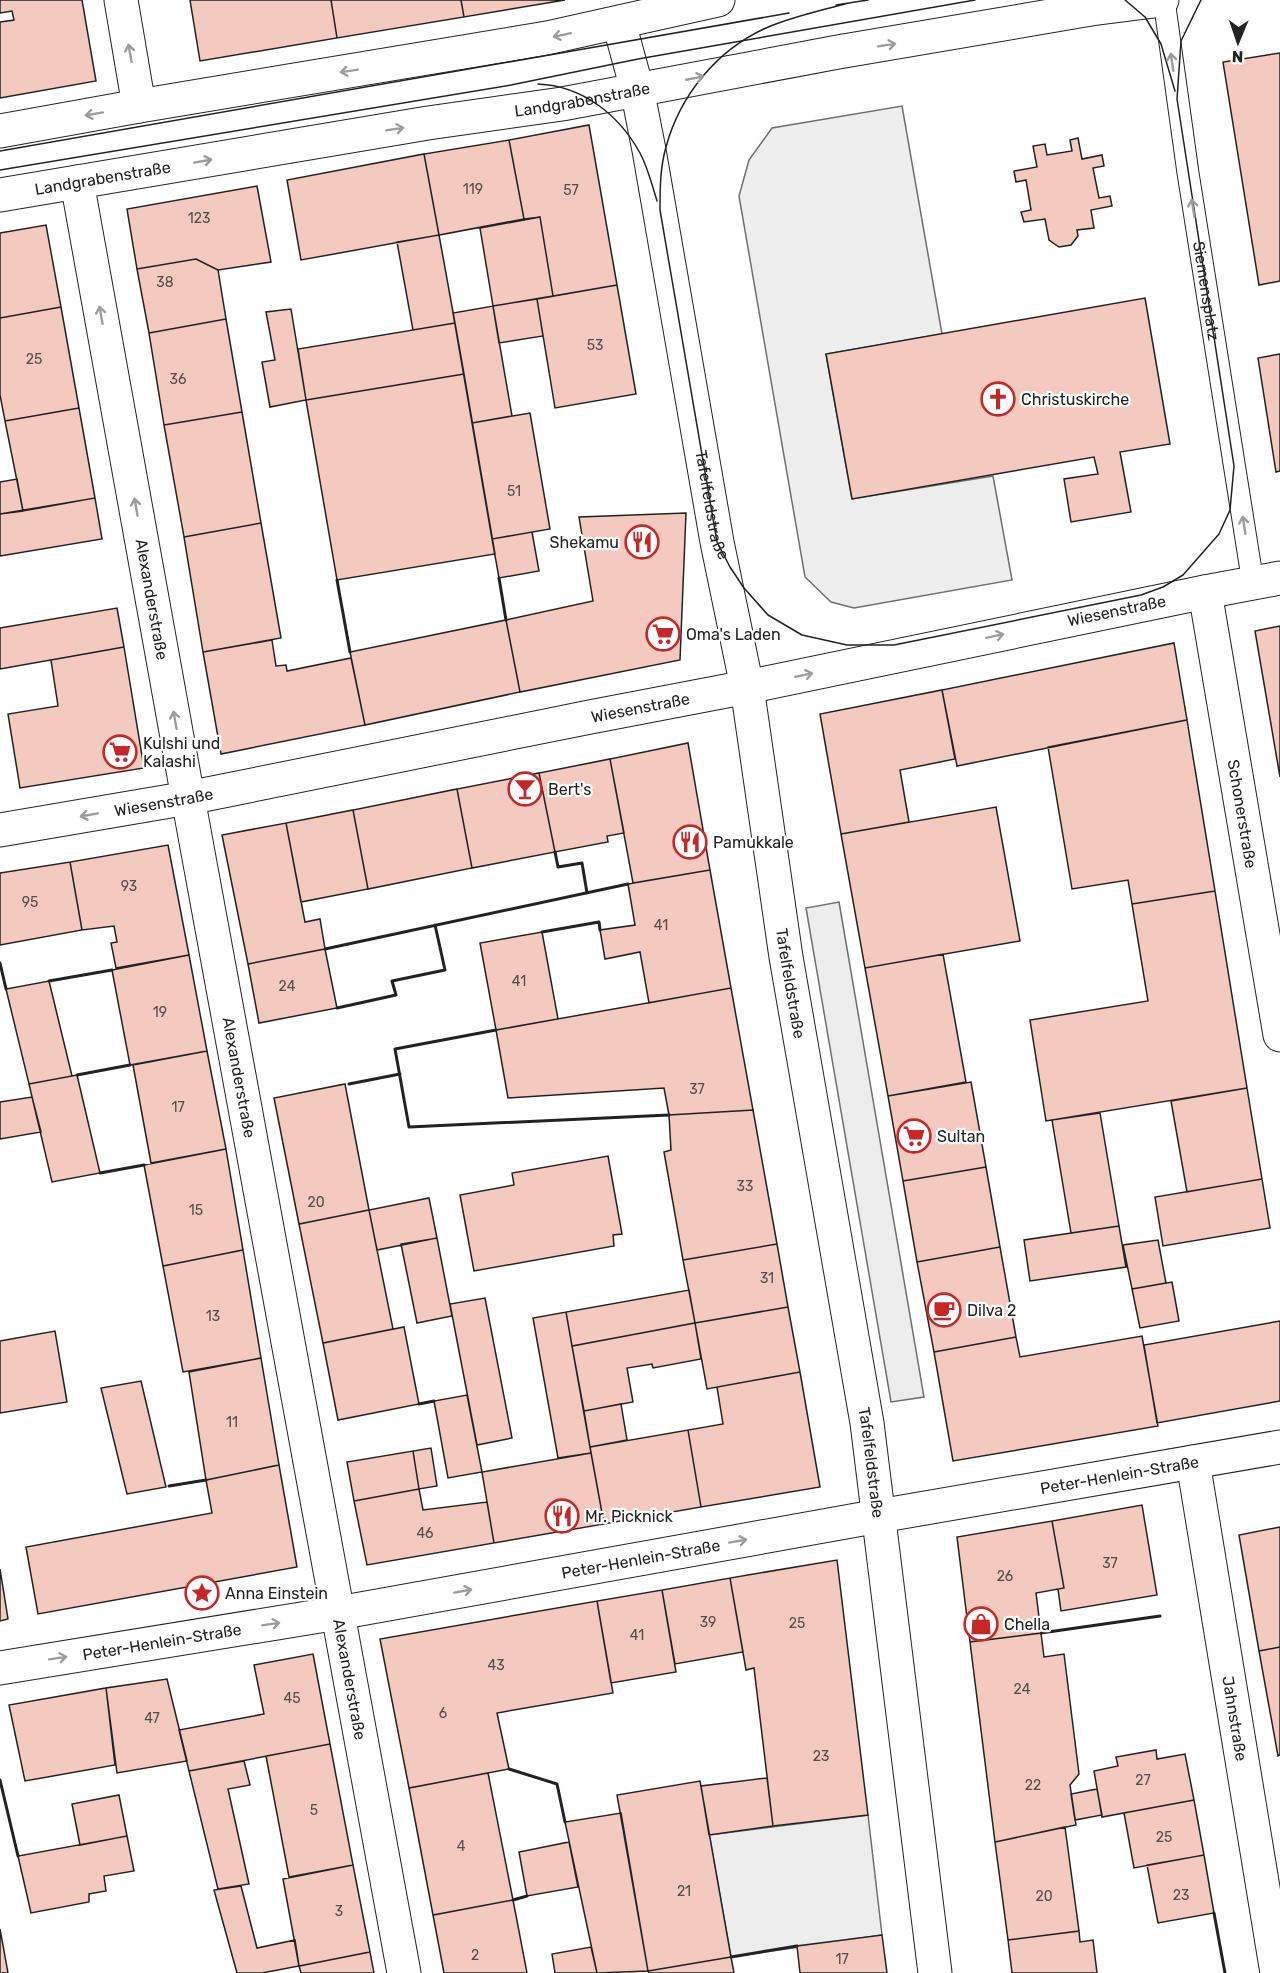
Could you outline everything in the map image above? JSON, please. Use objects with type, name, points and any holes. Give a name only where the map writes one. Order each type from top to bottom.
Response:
[{"type":"street","points":[[121,0],[139,106]]},
{"type":"street","points":[[0,131],[520,43],[617,11],[718,0]]},
{"type":"street","name":"Landgrabenstraße","points":[[0,195],[428,123],[552,105],[837,52],[1081,11],[1163,0]]},
{"type":"street","name":"Tafelfeldstraße","points":[[617,11],[637,89],[717,542],[747,687],[786,957],[867,1424],[935,1973]]},
{"type":"street","name":"Alexanderstraße","points":[[77,182],[405,1973]]},
{"type":"street","name":"Wiesenstraße","points":[[0,830],[188,798],[747,687],[1267,580]]},
{"type":"street","name":"Schonerstraße","points":[[1205,592],[1280,1035]]},
{"type":"street","name":"Peter-Henlein-Straße","points":[[0,1668],[338,1613],[1280,1447]]},
{"type":"street","name":"Jahnstraße","points":[[1193,1462],[1277,1973]]},
{"type":"lane","name":"Siemensplatz","points":[[1163,0],[1188,173],[1267,580]]},
{"type":"shaded area","points":[[902,106],[942,334],[826,354],[852,499],[993,476],[1012,580],[854,608],[831,602],[805,577],[739,196],[749,160],[772,128]]},
{"type":"shaded area","points":[[839,902],[924,1397],[891,1402],[806,908]]},
{"type":"shaded area","points":[[868,1815],[882,1935],[731,1957],[709,1835]]},
{"type":"building","points":[[0,0],[82,0],[96,81],[0,98],[0,22],[14,20],[12,11],[0,13]]},
{"type":"building","points":[[190,0],[331,0],[337,38],[200,61]]},
{"type":"building","points":[[331,0],[461,0],[464,17],[337,38]]},
{"type":"building","points":[[461,0],[565,0],[464,17]]},
{"type":"building","points":[[1280,53],[1280,281],[1259,285],[1223,62]]},
{"type":"building","points":[[589,125],[617,285],[553,296],[540,217],[524,219],[509,140]]},
{"type":"building","points":[[1078,138],[1082,159],[1102,155],[1104,166],[1093,168],[1099,198],[1110,196],[1112,206],[1091,210],[1094,228],[1077,230],[1078,236],[1071,245],[1059,247],[1049,240],[1045,219],[1024,222],[1021,212],[1031,210],[1026,180],[1016,182],[1014,171],[1037,167],[1033,146],[1045,144],[1047,155],[1072,151],[1070,140]]},
{"type":"building","points":[[509,140],[524,219],[439,235],[424,154]]},
{"type":"building","points":[[424,154],[439,235],[301,260],[287,180]]},
{"type":"building","points":[[257,186],[271,262],[218,270],[196,259],[137,269],[127,209]]},
{"type":"building","points":[[540,217],[553,296],[493,306],[480,228]]},
{"type":"building","points":[[46,225],[61,307],[0,318],[0,233]]},
{"type":"building","points":[[439,235],[455,323],[413,330],[397,242]]},
{"type":"building","points":[[196,259],[218,270],[226,319],[149,333],[137,269]]},
{"type":"building","points":[[617,285],[636,394],[555,408],[537,299]]},
{"type":"building","name":"Christuskirche","points":[[1145,298],[1170,444],[1120,452],[1131,512],[1071,522],[1064,479],[1098,474],[1094,457],[852,499],[826,354]]},
{"type":"building","points":[[537,299],[543,336],[499,343],[493,306]]},
{"type":"building","points":[[493,306],[512,416],[472,423],[453,313]]},
{"type":"building","points":[[61,307],[79,408],[5,421],[0,395],[0,318]]},
{"type":"building","points":[[291,309],[306,400],[270,407],[262,362],[275,360],[266,312]]},
{"type":"building","points":[[226,319],[242,412],[164,425],[149,333]]},
{"type":"building","points":[[455,323],[464,374],[306,400],[298,349]]},
{"type":"building","points":[[1280,354],[1280,471],[1276,472],[1258,358]]},
{"type":"building","points":[[464,374],[495,554],[337,580],[306,400]]},
{"type":"building","points":[[79,408],[95,498],[23,511],[5,421]]},
{"type":"building","points":[[242,412],[261,523],[184,537],[164,425]]},
{"type":"building","points":[[530,413],[550,529],[492,539],[472,423]]},
{"type":"building","points":[[17,479],[23,511],[0,514],[0,482]]},
{"type":"building","points":[[95,498],[102,539],[0,556],[0,514]]},
{"type":"building","points":[[686,513],[680,660],[520,692],[506,620],[593,601],[579,517]]},
{"type":"building","points":[[261,523],[281,638],[203,652],[184,537]]},
{"type":"building","points":[[532,532],[539,571],[499,578],[492,539]]},
{"type":"building","points":[[117,608],[124,647],[0,669],[0,628]]},
{"type":"building","points":[[506,620],[520,692],[365,725],[350,652]]},
{"type":"building","points":[[1280,626],[1280,777],[1255,631]]},
{"type":"building","points":[[272,640],[276,666],[286,665],[287,671],[351,658],[365,725],[221,754],[203,652]]},
{"type":"building","points":[[1174,643],[1187,720],[957,766],[942,690]]},
{"type":"building","points":[[124,647],[144,768],[20,788],[8,714],[58,706],[51,660]]},
{"type":"building","points":[[942,690],[955,759],[900,770],[909,822],[841,834],[820,714]]},
{"type":"building","points":[[1187,720],[1215,891],[1132,904],[1128,880],[1072,889],[1048,747]]},
{"type":"building","points":[[688,743],[710,870],[633,883],[610,759]]},
{"type":"building","points":[[610,759],[624,833],[607,836],[608,842],[555,852],[539,773]]},
{"type":"building","points":[[539,773],[555,852],[472,868],[457,789]]},
{"type":"building","points":[[457,789],[472,868],[368,889],[353,810]]},
{"type":"building","points":[[996,807],[1020,941],[865,968],[841,834]]},
{"type":"building","points":[[353,810],[368,889],[301,902],[286,823]]},
{"type":"building","points":[[286,823],[305,922],[320,919],[325,949],[248,964],[222,835]]},
{"type":"building","points":[[168,845],[189,955],[116,968],[111,943],[117,942],[114,926],[82,930],[70,862]]},
{"type":"building","points":[[70,862],[82,930],[0,945],[0,873]]},
{"type":"building","points":[[710,870],[731,988],[649,1003],[640,952],[605,959],[600,930],[635,925],[628,884]]},
{"type":"building","points":[[1215,891],[1247,1088],[1046,1121],[1030,1020],[1148,1001],[1132,904]]},
{"type":"building","points":[[542,932],[558,1019],[496,1030],[480,943]]},
{"type":"building","points":[[325,949],[337,1008],[259,1023],[248,964]]},
{"type":"building","points":[[943,954],[966,1082],[888,1096],[865,968]]},
{"type":"building","points":[[189,955],[207,1051],[130,1065],[112,970]]},
{"type":"building","points":[[49,981],[72,1076],[29,1084],[6,989]]},
{"type":"building","points":[[731,988],[753,1110],[669,1115],[664,1088],[508,1098],[496,1030]]},
{"type":"building","points":[[207,1051],[226,1149],[151,1163],[133,1065]]},
{"type":"building","points":[[77,1075],[100,1173],[52,1182],[29,1084]]},
{"type":"building","points":[[971,1082],[986,1167],[903,1181],[888,1096]]},
{"type":"building","points":[[345,1084],[369,1210],[299,1224],[274,1098]]},
{"type":"building","points":[[1247,1088],[1262,1179],[1187,1192],[1171,1101]]},
{"type":"building","points":[[32,1097],[41,1132],[0,1139],[0,1102]]},
{"type":"building","points":[[753,1110],[777,1244],[683,1260],[664,1152],[671,1150],[669,1115]]},
{"type":"building","points":[[1100,1113],[1119,1226],[1071,1233],[1052,1120]]},
{"type":"building","points":[[226,1149],[243,1250],[163,1266],[144,1165]]},
{"type":"building","points":[[608,1156],[622,1234],[613,1235],[614,1246],[474,1271],[460,1195],[514,1185],[512,1173]]},
{"type":"building","points":[[986,1167],[1000,1247],[917,1262],[903,1181]]},
{"type":"building","points":[[1262,1179],[1270,1228],[1163,1246],[1155,1197]]},
{"type":"building","points":[[429,1198],[437,1238],[377,1250],[369,1210]]},
{"type":"building","points":[[369,1210],[393,1329],[323,1343],[299,1224]]},
{"type":"building","points":[[1119,1226],[1126,1267],[1030,1281],[1024,1240]]},
{"type":"building","points":[[437,1238],[452,1316],[417,1323],[401,1244]]},
{"type":"building","points":[[1158,1240],[1166,1283],[1132,1289],[1123,1245]]},
{"type":"building","points":[[777,1244],[788,1307],[695,1323],[683,1260]]},
{"type":"building","points":[[1000,1247],[1016,1337],[934,1352],[917,1262]]},
{"type":"building","points":[[243,1250],[261,1358],[183,1372],[163,1266]]},
{"type":"building","points":[[1172,1282],[1179,1321],[1140,1328],[1132,1289]]},
{"type":"building","points":[[689,1290],[695,1323],[572,1346],[566,1312]]},
{"type":"building","points":[[485,1298],[512,1438],[477,1445],[450,1304]]},
{"type":"building","points":[[788,1307],[800,1372],[707,1389],[695,1323]]},
{"type":"building","points":[[566,1312],[591,1453],[558,1458],[533,1318]]},
{"type":"building","points":[[1280,1321],[1280,1401],[1157,1423],[1144,1345]]},
{"type":"building","points":[[695,1323],[701,1359],[653,1368],[652,1364],[627,1368],[633,1402],[584,1411],[572,1346]]},
{"type":"building","points":[[404,1327],[419,1404],[338,1420],[323,1343]]},
{"type":"building","points":[[55,1331],[67,1402],[0,1413],[0,1341]]},
{"type":"building","points":[[1142,1336],[1158,1426],[953,1461],[934,1352],[1016,1337],[1020,1357]]},
{"type":"building","points":[[261,1358],[279,1465],[206,1480],[189,1372]]},
{"type":"building","points":[[800,1372],[820,1487],[701,1507],[688,1430],[723,1424],[717,1387]]},
{"type":"building","points":[[141,1381],[166,1487],[127,1494],[101,1388]]},
{"type":"building","points":[[467,1395],[482,1472],[448,1478],[434,1401]]},
{"type":"building","points":[[621,1404],[627,1440],[590,1447],[584,1411]]},
{"type":"building","points":[[688,1430],[701,1507],[604,1524],[590,1447]]},
{"type":"building","points":[[431,1448],[437,1486],[419,1489],[413,1451]]},
{"type":"building","points":[[413,1451],[419,1489],[354,1501],[347,1462]]},
{"type":"building","points":[[591,1453],[604,1524],[494,1543],[482,1472]]},
{"type":"building","points":[[279,1465],[297,1567],[38,1614],[26,1547],[212,1513],[206,1480]]},
{"type":"building","points":[[419,1489],[423,1510],[487,1502],[494,1543],[367,1565],[354,1501]]},
{"type":"building","points":[[1142,1505],[1157,1595],[1061,1611],[1058,1589],[1064,1588],[1052,1521]]},
{"type":"building","points":[[1052,1521],[1064,1588],[1036,1593],[1041,1633],[970,1642],[957,1537]]},
{"type":"building","points":[[1280,1527],[1280,1647],[1259,1651],[1239,1535]]},
{"type":"building","points":[[837,1560],[868,1815],[773,1826],[754,1668],[746,1670],[730,1578]]},
{"type":"building","points":[[0,1569],[8,1619],[0,1621]]},
{"type":"building","points":[[730,1578],[743,1652],[675,1664],[662,1590]]},
{"type":"building","points":[[662,1590],[676,1672],[611,1683],[597,1601]]},
{"type":"building","points":[[597,1601],[613,1693],[497,1713],[509,1769],[409,1788],[380,1639]]},
{"type":"building","points":[[1041,1633],[1044,1657],[1064,1654],[1079,1774],[1070,1785],[1076,1825],[995,1842],[970,1642]]},
{"type":"building","points":[[1280,1647],[1280,1755],[1278,1756],[1259,1651]]},
{"type":"building","points":[[313,1654],[330,1744],[189,1771],[179,1730],[264,1714],[254,1665]]},
{"type":"building","points":[[167,1679],[187,1761],[117,1773],[106,1688]]},
{"type":"building","points":[[106,1688],[115,1765],[25,1781],[9,1705]]},
{"type":"building","points":[[330,1744],[353,1865],[289,1877],[266,1756]]},
{"type":"building","points":[[1156,1750],[1157,1759],[1185,1754],[1194,1800],[1102,1817],[1094,1771],[1118,1766],[1116,1757]]},
{"type":"building","points":[[244,1761],[250,1785],[228,1789],[249,1884],[218,1889],[189,1771]]},
{"type":"building","points":[[488,1773],[513,1900],[433,1915],[409,1788]]},
{"type":"building","points":[[767,1778],[773,1826],[709,1835],[701,1786]]},
{"type":"building","points":[[700,1781],[731,1957],[648,1971],[617,1795]]},
{"type":"building","points":[[1097,1789],[1102,1815],[1075,1820],[1071,1794]]},
{"type":"building","points":[[119,1795],[127,1836],[80,1845],[72,1804]]},
{"type":"building","points":[[1194,1800],[1204,1855],[1134,1868],[1124,1813]]},
{"type":"building","points":[[621,1813],[648,1971],[597,1973],[565,1822]]},
{"type":"building","points":[[1065,1827],[1079,1931],[1008,1940],[995,1842]]},
{"type":"building","points":[[127,1836],[134,1871],[104,1876],[106,1891],[89,1894],[89,1902],[31,1913],[18,1856]]},
{"type":"building","points":[[569,1842],[578,1887],[527,1896],[519,1852]]},
{"type":"building","points":[[1204,1855],[1214,1913],[1158,1923],[1147,1865]]},
{"type":"building","points":[[353,1865],[370,1952],[299,1966],[283,1879]]},
{"type":"building","points":[[241,1886],[257,1948],[295,1940],[299,1966],[262,1973],[237,1973],[214,1890]]},
{"type":"building","points":[[513,1900],[527,1973],[444,1973],[433,1915]]},
{"type":"building","points":[[0,1929],[8,1973],[0,1973]]},
{"type":"building","points":[[1079,1931],[1080,1942],[1093,1940],[1097,1973],[1012,1973],[1008,1940]]},
{"type":"building","points":[[882,1935],[887,1973],[800,1973],[797,1946]]},
{"type":"building","points":[[591,1947],[597,1973],[555,1973],[552,1954]]},
{"type":"building","points":[[370,1952],[374,1973],[301,1973],[299,1966]]},
{"type":"building","points":[[731,1957],[734,1973],[649,1973],[648,1971]]},
{"type":"tram line","points":[[836,5],[868,0]]},
{"type":"tram line","points":[[0,170],[511,85],[638,59],[975,0]]},
{"type":"tram line","points":[[1125,0],[1145,17],[1161,44],[1175,91]]},
{"type":"tram line","points":[[845,4],[795,17],[748,37],[703,76],[691,92],[672,128],[661,171],[660,210],[717,542],[730,567],[744,588],[768,615],[802,635],[847,645],[894,645],[1141,595],[1163,587],[1183,575],[1219,534],[1230,510],[1234,466],[1177,99],[1181,41],[1201,0]]},
{"type":"tram line","points":[[0,151],[789,13]]},
{"type":"tram line","points":[[538,84],[570,90],[585,97],[622,126],[640,153],[657,201]]},
{"type":"wall","points":[[499,578],[506,620]]},
{"type":"wall","points":[[337,580],[350,652]]},
{"type":"wall","points":[[555,852],[558,867],[582,863],[587,893]]},
{"type":"wall","points":[[325,949],[628,884]]},
{"type":"wall","points":[[542,932],[599,922],[600,930]]},
{"type":"wall","points":[[337,1008],[396,995],[392,981],[445,970],[435,925]]},
{"type":"wall","points":[[0,963],[6,989]]},
{"type":"wall","points":[[49,981],[112,970]]},
{"type":"wall","points":[[496,1030],[395,1049],[409,1127],[669,1115]]},
{"type":"wall","points":[[77,1075],[130,1065]]},
{"type":"wall","points":[[349,1084],[400,1074]]},
{"type":"wall","points":[[100,1173],[144,1165]]},
{"type":"wall","points":[[419,1404],[434,1401]]},
{"type":"wall","points":[[169,1486],[206,1480]]},
{"type":"wall","points":[[1041,1633],[1160,1616]]},
{"type":"wall","points":[[509,1769],[557,1784],[565,1822]]},
{"type":"wall","points":[[0,1780],[18,1856]]},
{"type":"wall","points":[[513,1900],[527,1896]]},
{"type":"wall","points":[[1214,1913],[1225,1973]]},
{"type":"wall","points":[[731,1957],[797,1946]]},
{"type":"place","name":"Christuskirche","points":[[998,399]]},
{"type":"place","name":"Shekamu","points":[[642,542]]},
{"type":"place","name":"Oma's Laden","points":[[663,634]]},
{"type":"place","name":"Kulshi und Kalashi","points":[[120,752]]},
{"type":"place","name":"Bert's","points":[[525,789]]},
{"type":"place","name":"Pamukkale","points":[[690,842]]},
{"type":"place","name":"Sultan","points":[[914,1136]]},
{"type":"place","name":"Dilva 2","points":[[944,1310]]},
{"type":"place","name":"Mr. Picknick","points":[[562,1516]]},
{"type":"place","name":"Anna Einstein","points":[[202,1593]]},
{"type":"place","name":"Chella","points":[[981,1624]]}]
